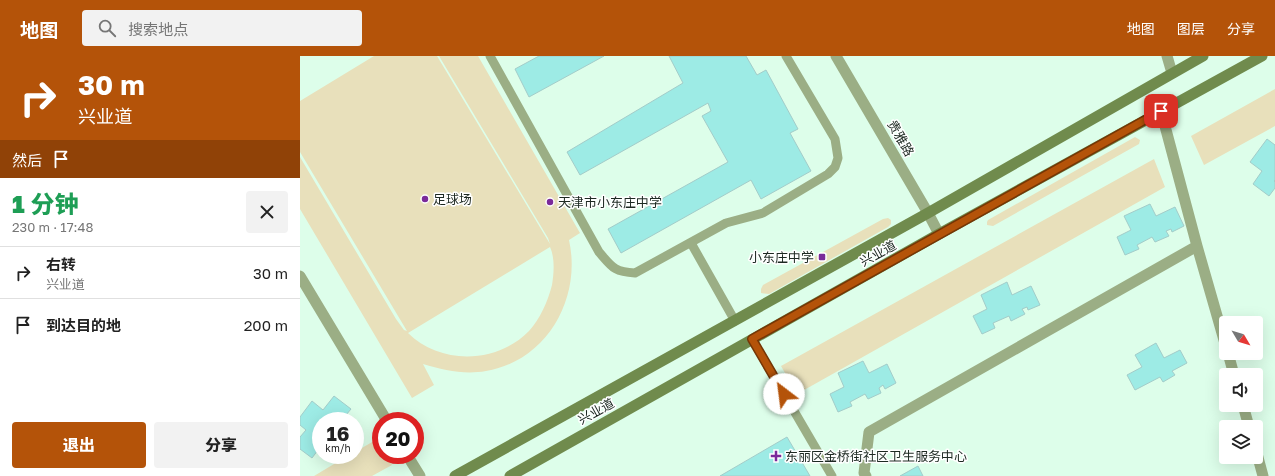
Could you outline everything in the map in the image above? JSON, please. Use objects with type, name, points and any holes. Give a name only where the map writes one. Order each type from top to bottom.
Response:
[{"type":"main road","name":"兴业道","points":[[455,476],[928,213],[1203,56]]},
{"type":"main road","name":"兴业道","points":[[510,476],[939,234],[1262,56]]},
{"type":"street","name":"贵雅路","points":[[836,56],[939,234]]},
{"type":"street","points":[[1167,56],[1172,73]]},
{"type":"street","points":[[1161,111],[1219,323]]},
{"type":"street","points":[[866,476],[864,473],[869,432],[1197,246]]},
{"type":"street","points":[[300,276],[382,412]]},
{"type":"street","points":[[413,464],[420,476]]},
{"type":"street","points":[[1260,464],[1264,476]]},
{"type":"lane","points":[[490,56],[599,252],[613,267],[623,272],[635,273],[726,223],[764,213],[828,174],[835,167],[838,158],[835,139],[786,56]]},
{"type":"lane","points":[[691,243],[735,321]]},
{"type":"lane","points":[[752,339],[832,476]]},
{"type":"shaded area","name":"足球场","points":[[374,56],[437,56],[550,244],[548,238],[439,56],[478,56],[580,233],[569,240],[572,262],[570,284],[565,304],[555,324],[542,340],[527,354],[508,365],[486,371],[462,372],[446,370],[423,364],[434,385],[412,398],[300,209],[300,157],[396,319],[404,330],[407,331],[300,152],[300,101]],"holes":[[[550,247],[554,266],[552,285],[546,303],[533,326],[516,342],[501,350],[485,355],[452,355],[436,351],[421,343],[408,333]]]},
{"type":"shaded area","points":[[1275,89],[1275,126],[1204,165],[1191,136]]},
{"type":"shaded area","points":[[1135,137],[1140,140],[1139,144],[993,226],[987,225],[988,220]]},
{"type":"shaded area","points":[[1154,159],[1165,187],[797,394],[781,366]]},
{"type":"shaded area","points":[[888,218],[891,220],[891,224],[888,227],[769,294],[761,293],[763,285],[883,219]]},
{"type":"shaded area","points":[[372,442],[372,464],[392,465],[372,476],[314,476],[334,464],[364,464],[364,447]]},
{"type":"building","points":[[539,56],[604,56],[529,97],[515,69]]},
{"type":"building","points":[[669,56],[746,56],[757,75],[766,70],[798,129],[790,133],[811,171],[761,199],[751,180],[621,253],[608,229],[728,162],[702,116],[711,111],[708,103],[580,175],[567,152],[683,83]]},
{"type":"building","points":[[1267,139],[1275,145],[1275,188],[1269,196],[1253,184],[1262,171],[1250,162]]},
{"type":"building","points":[[1150,204],[1156,216],[1175,207],[1184,226],[1172,232],[1171,229],[1166,231],[1169,236],[1155,242],[1152,237],[1137,245],[1139,249],[1125,255],[1117,237],[1131,230],[1124,216]]},
{"type":"building","points":[[1007,282],[1012,295],[1031,286],[1040,305],[1028,310],[1027,307],[1022,309],[1025,314],[1011,321],[1009,316],[993,323],[995,328],[982,334],[973,316],[987,309],[981,295]]},
{"type":"building","points":[[1156,343],[1164,358],[1180,350],[1187,363],[1172,371],[1175,375],[1163,382],[1160,377],[1135,390],[1127,375],[1142,367],[1135,355]]},
{"type":"building","points":[[863,361],[869,373],[887,364],[896,383],[885,389],[883,385],[879,388],[881,393],[868,399],[865,394],[850,402],[852,406],[838,412],[830,394],[844,387],[838,373]]},
{"type":"building","points":[[334,396],[351,409],[348,412],[312,412],[312,458],[300,449],[300,437],[306,430],[300,425],[300,417],[312,401],[323,410]]},
{"type":"building","name":"东丽区金桥街社区卫生服务中心","points":[[787,437],[810,476],[720,476]]},
{"type":"building","points":[[918,466],[923,476],[900,476]]},
{"type":"place","name":"足球场","points":[[425,199]]},
{"type":"place","name":"天津市小东庄中学","points":[[550,202]]},
{"type":"place","name":"小东庄中学","points":[[822,257]]},
{"type":"place","name":"东丽区金桥街社区卫生服务中心","points":[[776,456]]},
{"type":"route","points":[[784,394],[752,339],[1161,111]]}]
